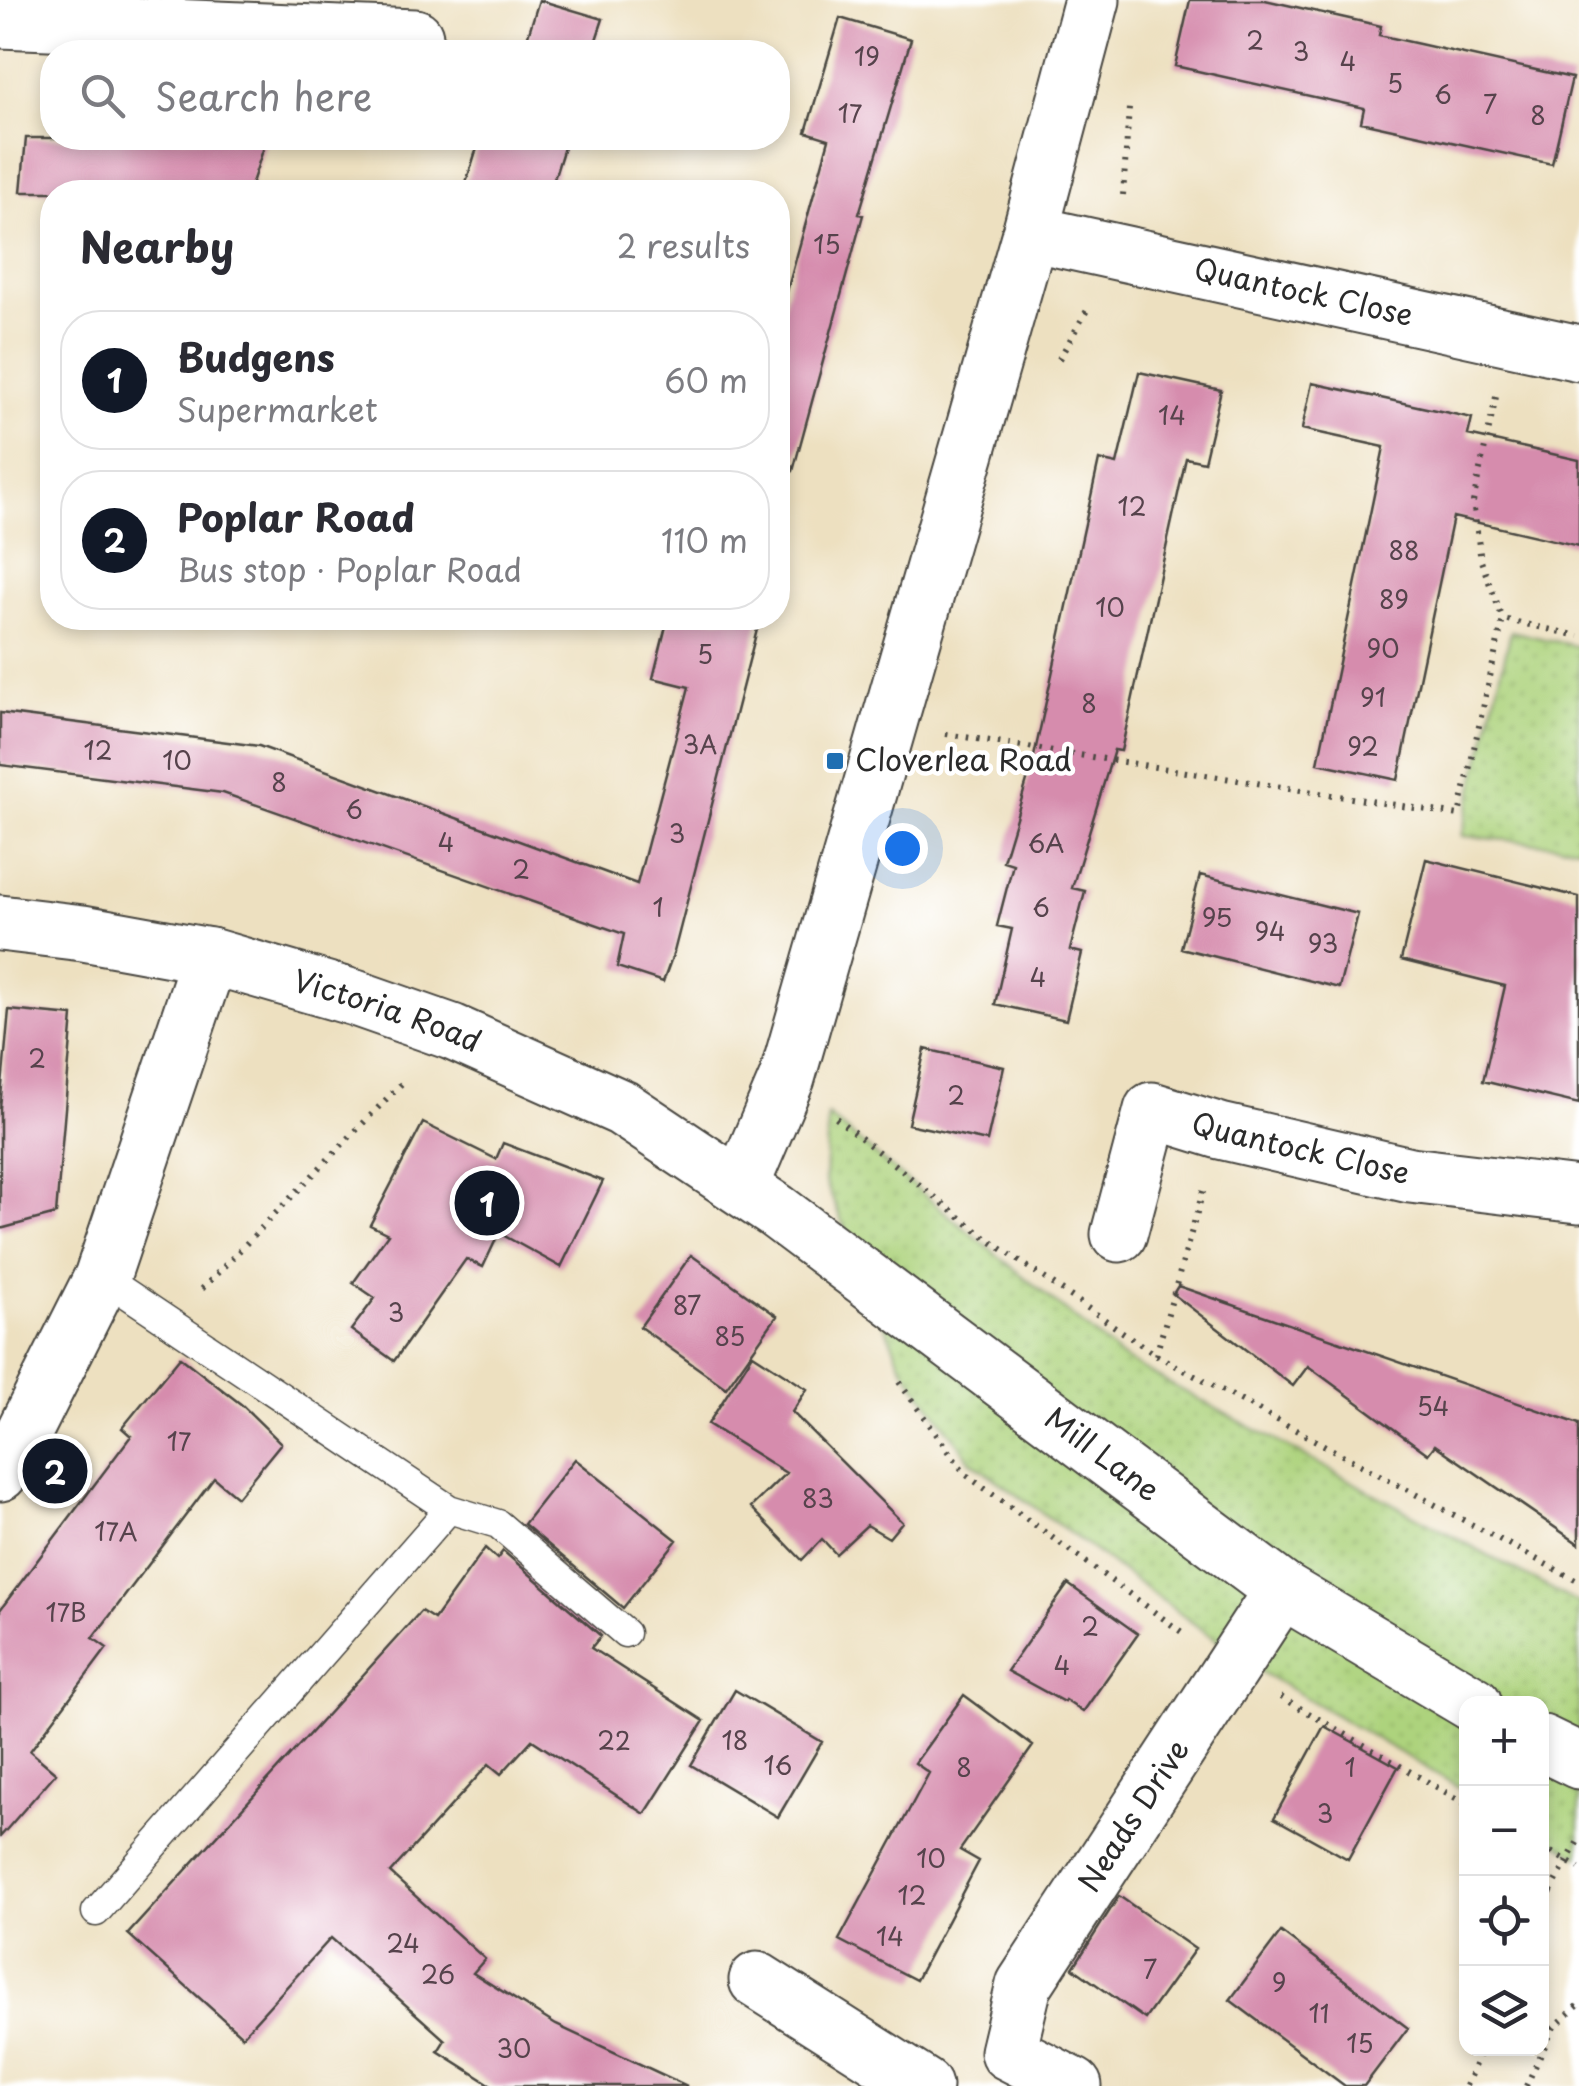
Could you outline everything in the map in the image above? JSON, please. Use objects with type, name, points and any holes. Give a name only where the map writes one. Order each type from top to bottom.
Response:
[{"type":"street","points":[[741,1186],[787,1078],[1030,233],[1092,0]]},
{"type":"street","points":[[0,20],[417,30]]},
{"type":"street","name":"Quantock Close","points":[[1030,233],[1579,353]]},
{"type":"street","name":"Victoria Road","points":[[0,923],[83,933],[210,956],[355,998],[452,1032],[622,1108],[741,1186]]},
{"type":"street","points":[[0,1473],[102,1277],[210,956]]},
{"type":"street","name":"Quantock Close","points":[[1119,1234],[1152,1110],[1220,1131],[1410,1175],[1579,1195]]},
{"type":"street","name":"Mill Lane","points":[[741,1186],[1282,1590],[1461,1696]]},
{"type":"street","name":"Neads Drive","points":[[1074,2086],[993,2069],[1024,1984],[1282,1590]]},
{"type":"street","points":[[1549,1746],[1579,1761]]},
{"type":"street","points":[[757,1980],[924,2086]]},
{"type":"lane","points":[[102,1277],[450,1508],[498,1524],[625,1632]]},
{"type":"lane","points":[[96,1912],[450,1508]]},
{"type":"path","points":[[887,724],[1459,815],[1503,618],[1481,561],[1472,502],[1510,338]]},
{"type":"path","points":[[1503,618],[1579,636]]},
{"type":"path","points":[[169,1322],[452,1032]]},
{"type":"path","points":[[787,1078],[986,1238],[1156,1355],[1579,1582]]},
{"type":"path","points":[[1156,1355],[1220,1131]]},
{"type":"path","points":[[898,1381],[966,1474],[1231,1668],[1459,1800]]},
{"type":"path","points":[[1549,1896],[1579,1839]]},
{"type":"path","points":[[1549,1851],[1579,1868]]},
{"type":"path","points":[[1526,2086],[1554,2027],[1579,2005]]},
{"type":"path","points":[[1466,2086],[1479,2056]]},
{"type":"green space","points":[[1511,631],[1579,647],[1579,847],[1462,836]]},
{"type":"green space","points":[[828,1116],[1124,1359],[1579,1604],[1579,1856],[1549,1838],[1549,1696],[1459,1696],[1459,1787],[1256,1669],[971,1461],[902,1366],[825,1181]]},
{"type":"building","points":[[539,0],[603,19],[596,40],[527,40]]},
{"type":"building","points":[[1190,0],[1265,0],[1381,26],[1379,35],[1572,78],[1552,164],[1361,122],[1364,108],[1175,66]]},
{"type":"building","points":[[840,18],[911,39],[859,214],[863,215],[793,471],[790,280],[829,139],[806,132]]},
{"type":"building","points":[[26,138],[40,138],[40,150],[263,150],[253,180],[40,180],[40,192],[21,192]]},
{"type":"building","points":[[476,150],[563,150],[554,180],[467,180]]},
{"type":"building","points":[[1139,372],[1221,390],[1204,462],[1186,458],[1121,751],[1114,750],[1072,888],[1085,891],[1070,950],[1082,953],[1066,1020],[995,1004],[1012,929],[997,926],[1013,864],[1003,861],[1033,761],[1099,460],[1117,464]]},
{"type":"building","points":[[1312,383],[1472,418],[1468,435],[1579,460],[1579,546],[1453,517],[1398,780],[1318,763],[1384,447],[1302,429]]},
{"type":"building","points":[[665,630],[757,630],[663,982],[617,967],[624,934],[223,793],[0,765],[0,713],[259,746],[637,884],[689,687],[653,678]]},
{"type":"building","points":[[1426,859],[1579,897],[1579,1104],[1483,1081],[1505,986],[1401,960]]},
{"type":"building","points":[[1200,875],[1358,914],[1339,988],[1181,948]]},
{"type":"building","points":[[9,1010],[73,1016],[56,1214],[0,1229],[0,1108]]},
{"type":"building","points":[[925,1049],[1004,1067],[987,1141],[908,1124]]},
{"type":"building","points":[[423,1123],[496,1159],[503,1143],[603,1181],[561,1267],[499,1233],[483,1267],[466,1259],[394,1361],[351,1330],[375,1298],[353,1283],[388,1234],[370,1225]]},
{"type":"building","points":[[691,1255],[777,1316],[726,1388],[640,1327]]},
{"type":"building","points":[[1178,1286],[1579,1424],[1579,1544],[1435,1445],[1428,1454],[1308,1366],[1293,1386],[1173,1294]]},
{"type":"building","points":[[753,1354],[807,1389],[792,1412],[902,1522],[889,1538],[867,1525],[836,1554],[822,1539],[802,1560],[751,1507],[786,1473],[708,1424]]},
{"type":"building","points":[[180,1357],[242,1405],[281,1443],[237,1497],[214,1478],[93,1638],[107,1648],[30,1751],[56,1773],[0,1837],[0,1610],[131,1436],[122,1428]]},
{"type":"building","points":[[575,1459],[677,1540],[623,1608],[524,1524]]},
{"type":"building","points":[[485,1548],[497,1559],[503,1551],[601,1636],[591,1648],[704,1721],[645,1814],[532,1740],[501,1774],[489,1764],[390,1873],[485,1959],[473,1973],[556,2025],[687,2086],[493,2086],[438,2051],[445,2040],[331,1938],[242,2036],[128,1934],[421,1611],[434,1619]]},
{"type":"building","points":[[1068,1584],[1138,1634],[1083,1712],[1007,1671]]},
{"type":"building","points":[[735,1690],[822,1742],[778,1817],[691,1765]]},
{"type":"building","points":[[964,1695],[1033,1746],[960,1850],[979,1861],[916,1980],[839,1940],[929,1773],[915,1763]]},
{"type":"building","points":[[1324,1726],[1398,1767],[1348,1859],[1274,1818]]},
{"type":"building","points":[[1119,1896],[1195,1949],[1145,2019],[1073,1968]]},
{"type":"building","points":[[1281,1932],[1408,2028],[1364,2086],[1345,2086],[1230,2000]]},
{"type":"place","name":"Cloverlea Road","points":[[835,761]]},
{"type":"place","name":"Budgens","points":[[487,1203]]},
{"type":"place","name":"Poplar Road","points":[[55,1471]]}]
